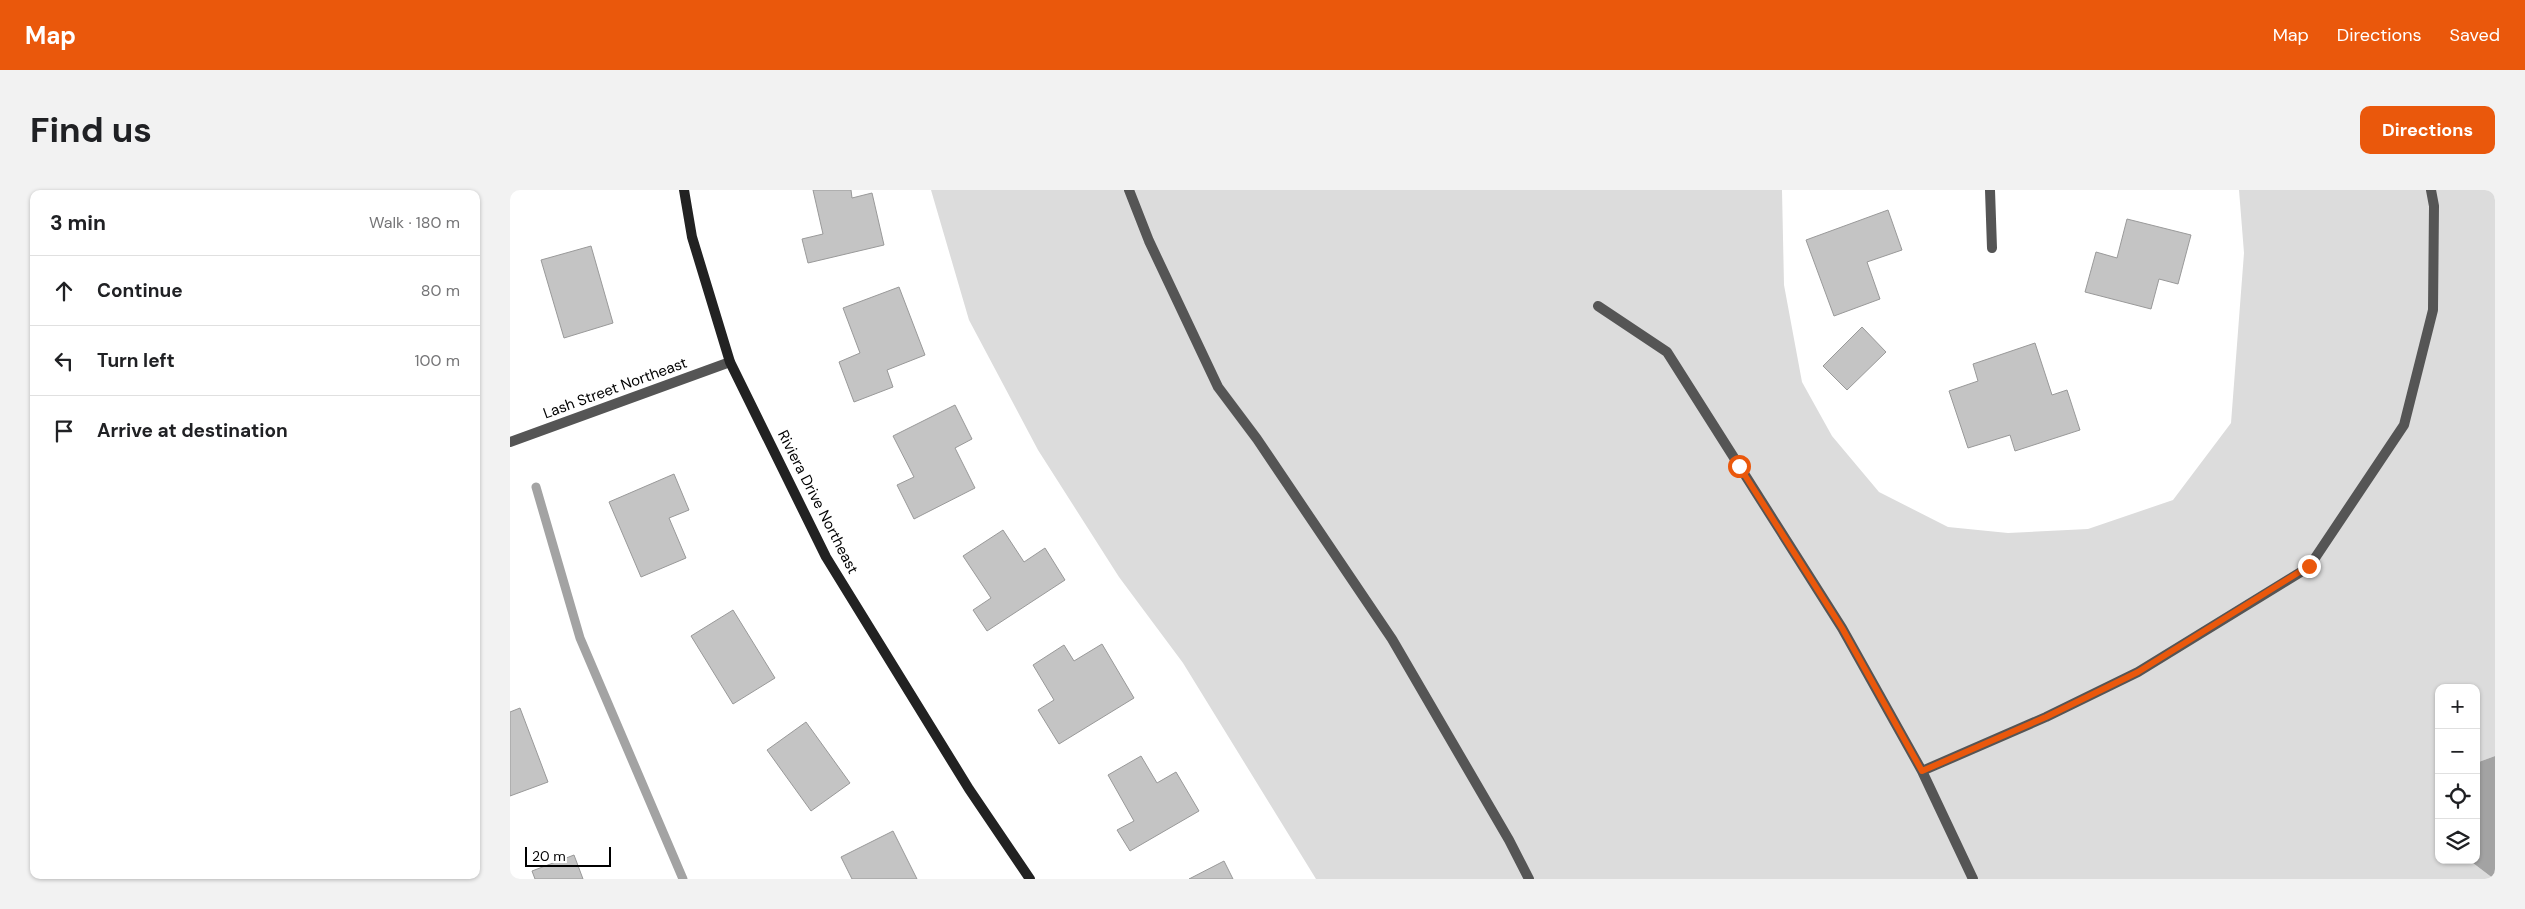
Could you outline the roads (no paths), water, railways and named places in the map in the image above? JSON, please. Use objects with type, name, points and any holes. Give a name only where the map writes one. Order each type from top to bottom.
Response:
[{"type":"street","name":"Riviera Drive Northeast","points":[[684,190],[692,237],[730,362],[826,557],[969,788],[1030,879]]},
{"type":"street","points":[[1129,190],[1150,241],[1218,387],[1257,439],[1392,639],[1509,840],[1529,879]]},
{"type":"street","points":[[1990,190],[1992,248]]},
{"type":"street","points":[[1922,771],[2046,717],[2138,672],[2309,566],[2404,425],[2432,310],[2434,206],[2431,190]]},
{"type":"street","points":[[1598,306],[1667,352],[1842,628],[1922,771],[1973,879]]},
{"type":"street","name":"Lash Street Northeast","points":[[510,442],[730,362]]},
{"type":"waterway","points":[[536,487],[580,638],[683,879]]}]
